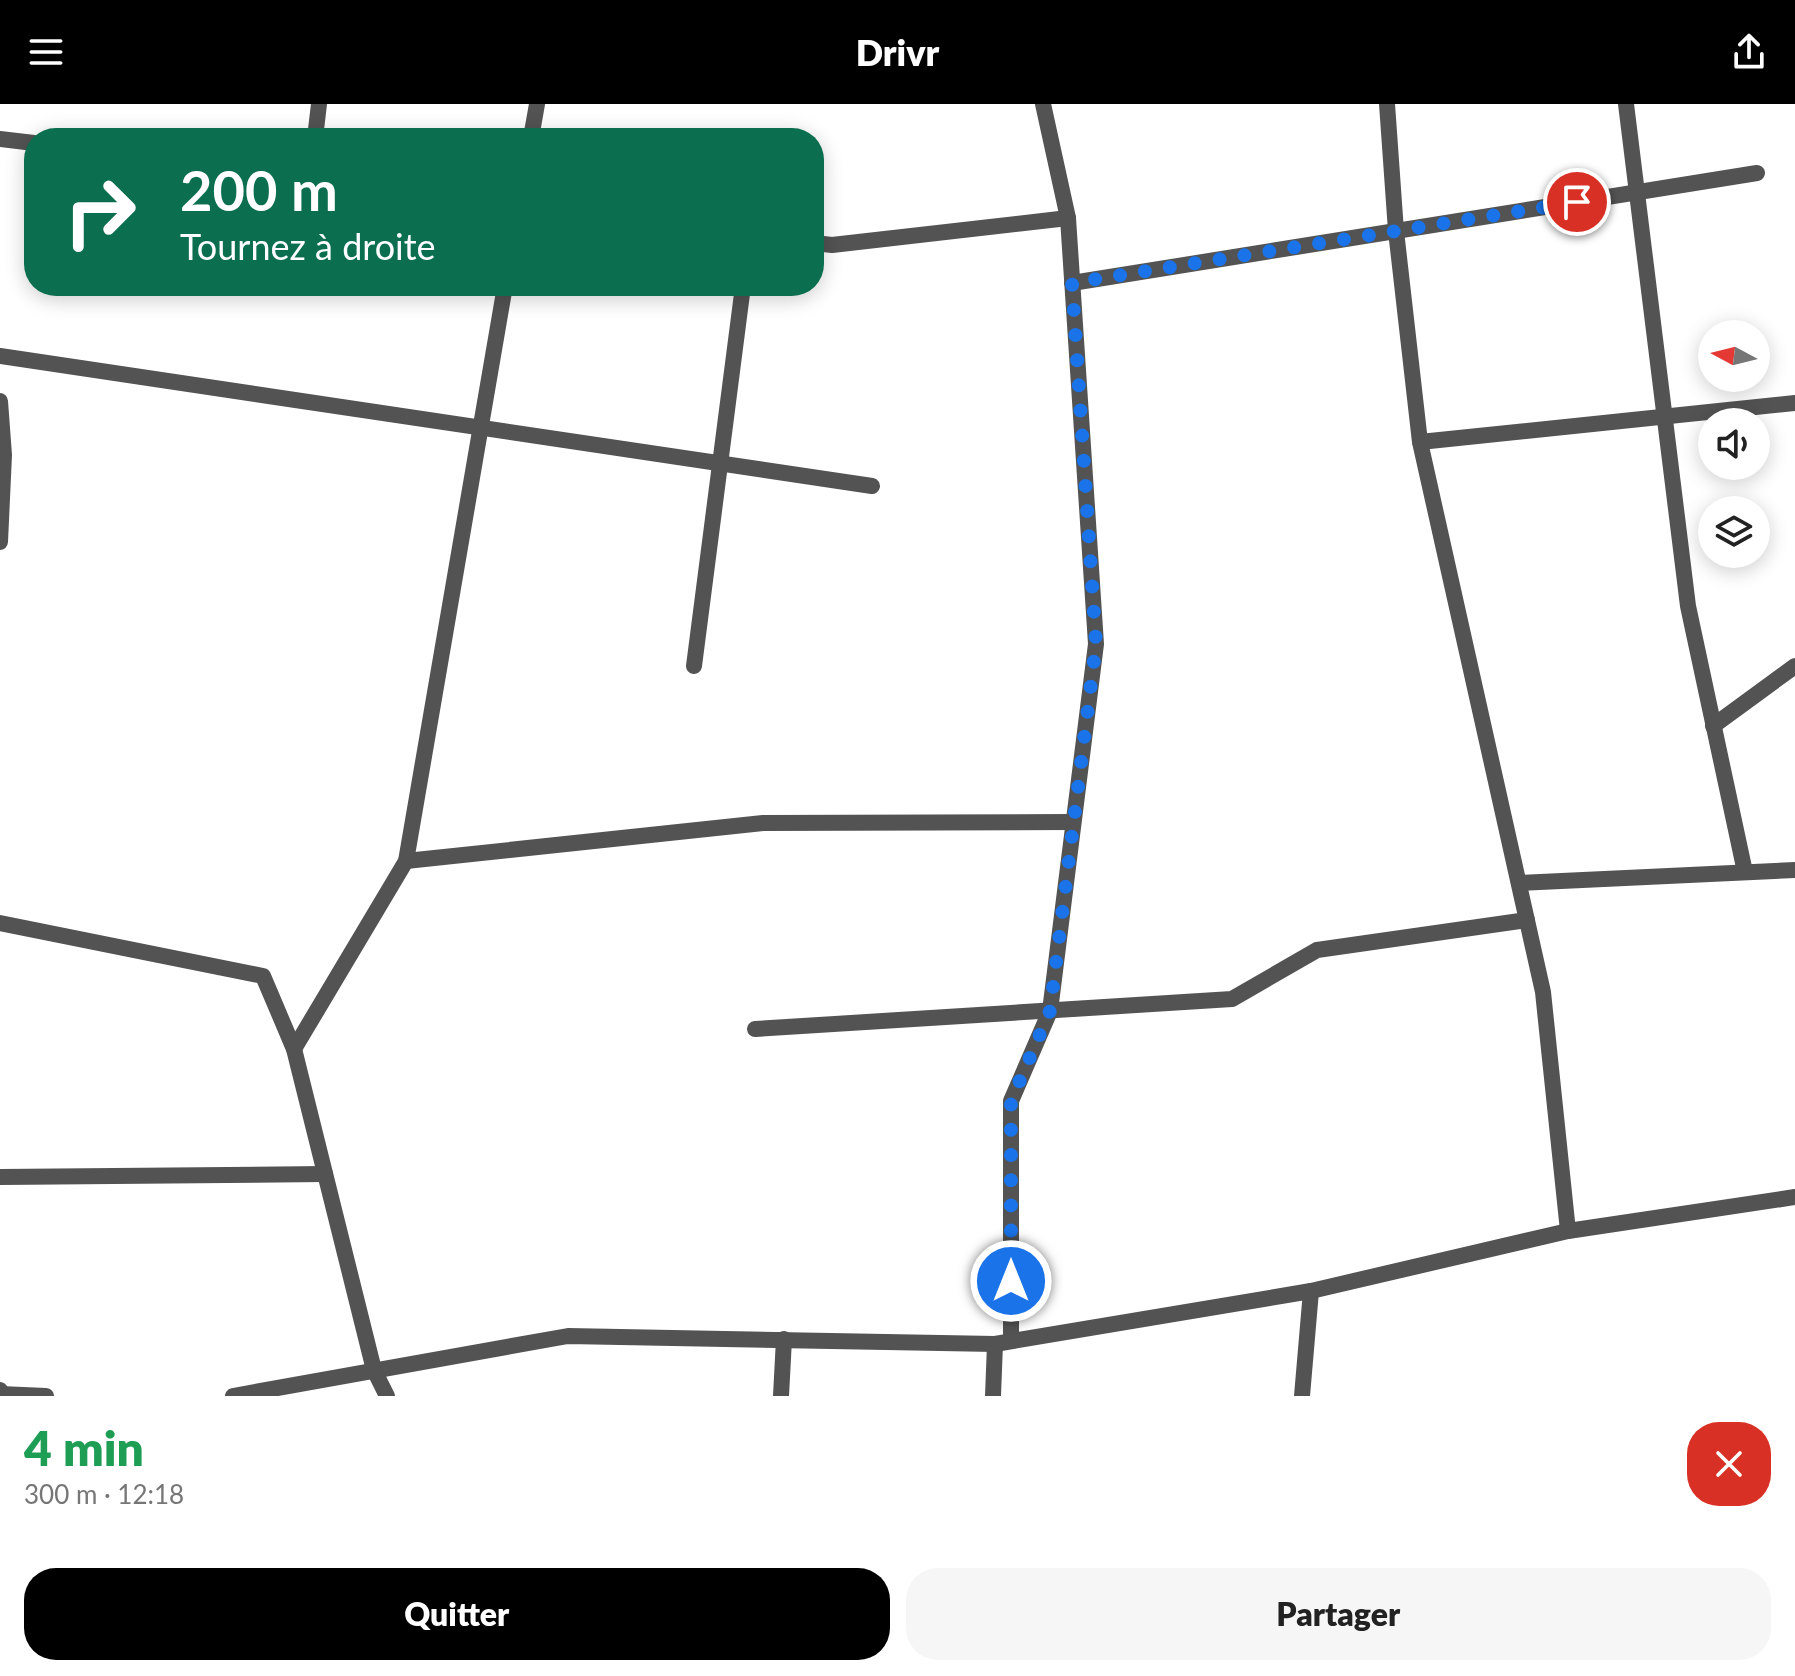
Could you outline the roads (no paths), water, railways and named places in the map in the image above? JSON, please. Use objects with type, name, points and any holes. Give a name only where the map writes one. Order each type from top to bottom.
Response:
[{"type":"street","points":[[316,128],[319,104]]},
{"type":"street","points":[[533,128],[537,104]]},
{"type":"street","points":[[993,1396],[1003,1342],[1011,1101],[1050,1011],[1096,644],[1068,218],[1043,104]]},
{"type":"street","points":[[1387,104],[1396,231],[1420,442],[1543,992],[1568,1231]]},
{"type":"street","points":[[1626,104],[1688,606],[1745,872]]},
{"type":"street","points":[[0,139],[24,142]]},
{"type":"street","points":[[1072,283],[1757,173]]},
{"type":"street","points":[[824,244],[1068,218]]},
{"type":"street","points":[[294,1049],[406,861],[503,296]]},
{"type":"street","points":[[694,666],[742,296]]},
{"type":"street","points":[[0,356],[872,486]]},
{"type":"street","points":[[0,401],[0,542]]},
{"type":"street","points":[[1420,442],[1795,403]]},
{"type":"street","points":[[1713,726],[1795,666]]},
{"type":"street","points":[[406,861],[763,823],[1073,822]]},
{"type":"street","points":[[1519,883],[1795,870]]},
{"type":"street","points":[[755,1029],[1232,999],[1317,950],[1527,920]]},
{"type":"street","points":[[0,923],[263,976],[294,1049],[374,1370],[387,1396]]},
{"type":"street","points":[[0,1177],[325,1174]]},
{"type":"street","points":[[233,1396],[568,1336],[1003,1342],[1311,1291],[1568,1231],[1795,1197]]},
{"type":"street","points":[[1302,1396],[1311,1291]]},
{"type":"street","points":[[781,1396],[784,1339]]},
{"type":"street","points":[[0,1394],[46,1396]]}]
